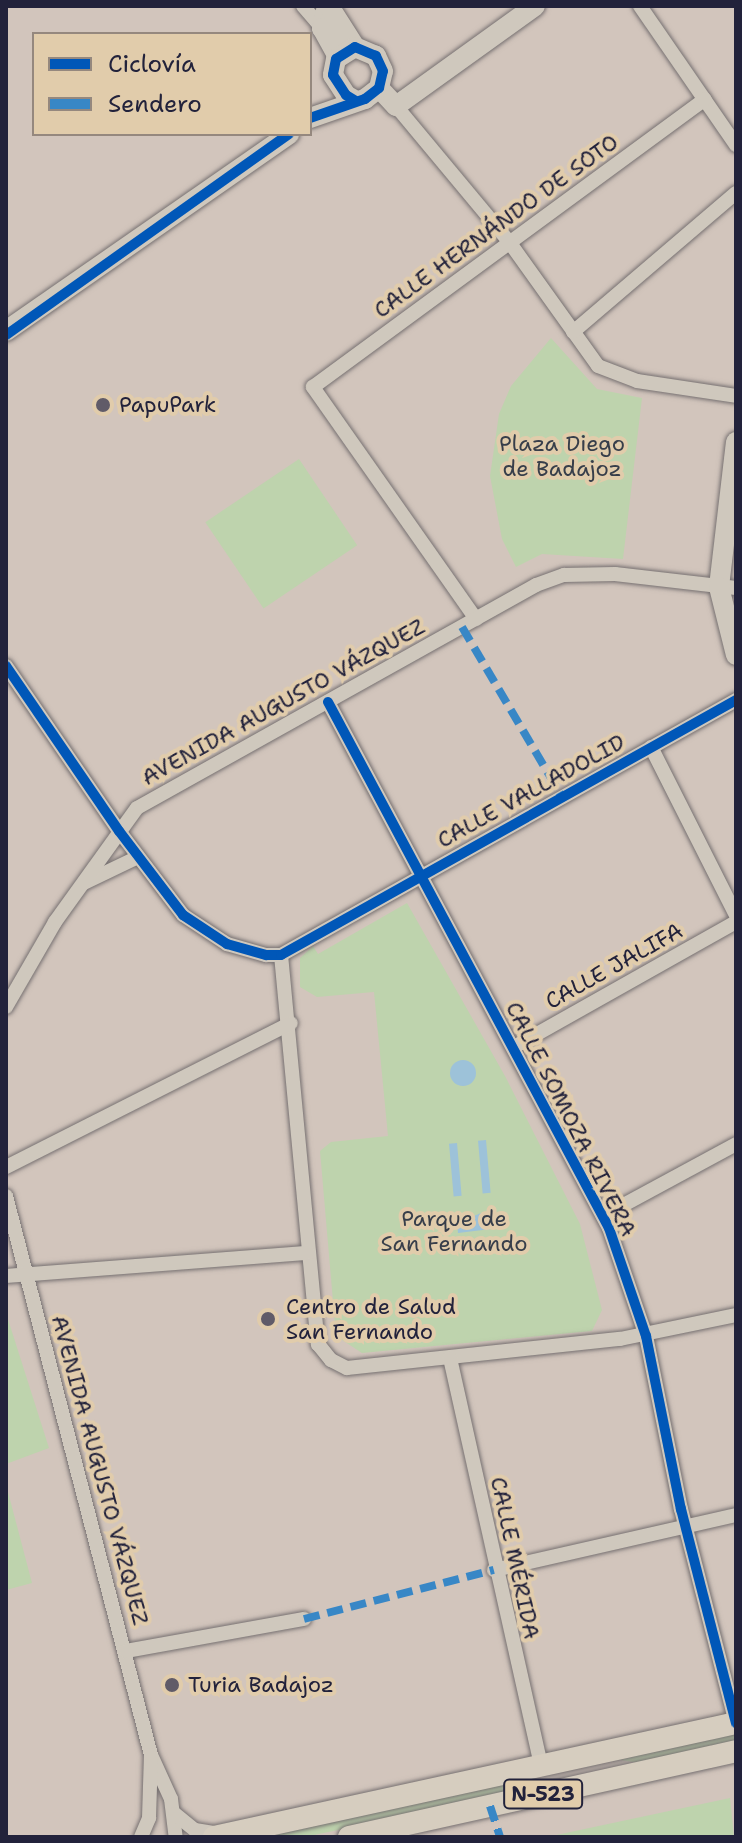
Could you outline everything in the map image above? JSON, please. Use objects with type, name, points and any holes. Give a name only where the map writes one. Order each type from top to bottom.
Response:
[{"type":"highway","name":"N-523","points":[[221,1835],[542,1768],[736,1723]]},
{"type":"highway","name":"N-523","points":[[349,1837],[736,1751]]},
{"type":"highway","points":[[542,1768],[549,1777],[561,1780],[623,1767],[652,1769]]},
{"type":"main road","points":[[328,6],[322,28],[342,59]]},
{"type":"main road","points":[[328,6],[342,59],[346,95],[356,101]]},
{"type":"main road","points":[[379,88],[396,106],[535,6]]},
{"type":"main road","points":[[313,116],[356,101],[379,88],[383,71],[376,56],[342,59]]},
{"type":"main road","points":[[313,116],[342,59]]},
{"type":"main road","points":[[11,329],[286,136]]},
{"type":"main road","points":[[736,442],[728,588],[736,655]]},
{"type":"street","points":[[303,6],[322,28]]},
{"type":"street","points":[[640,6],[736,145]]},
{"type":"street","name":"CALLE HERNÁNDO DE SOTO","points":[[476,619],[313,387],[705,99]]},
{"type":"street","points":[[396,106],[510,243],[598,366],[614,376],[736,396]]},
{"type":"street","points":[[573,332],[736,193]]},
{"type":"street","name":"AVENIDA AUGUSTO VÁZQUEZ","points":[[6,1007],[80,885],[137,808],[536,585],[564,575],[615,574],[728,588]]},
{"type":"street","points":[[6,666],[119,831],[183,915],[227,944],[281,955],[291,1023],[318,1344],[331,1360],[347,1368],[450,1358],[646,1336],[736,1315]]},
{"type":"street","name":"CALLE VALLADOLID","points":[[281,955],[736,700]]},
{"type":"street","name":"CALLE SOMOZA RIVERA","points":[[328,702],[418,876],[514,1047],[603,1216],[646,1336],[687,1527],[736,1723]]},
{"type":"street","points":[[651,747],[736,915]]},
{"type":"street","points":[[80,885],[138,857]]},
{"type":"street","name":"CALLE JALIFA","points":[[514,1047],[736,922]]},
{"type":"street","points":[[6,1167],[291,1023]]},
{"type":"street","points":[[603,1216],[736,1144]]},
{"type":"street","name":"AVENIDA AUGUSTO VÁZQUEZ","points":[[6,1196],[151,1755],[175,1814],[176,1837]]},
{"type":"street","points":[[6,1276],[308,1253]]},
{"type":"street","name":"CALLE MÉRIDA","points":[[450,1358],[494,1570],[542,1768]]},
{"type":"street","points":[[494,1570],[736,1515]]},
{"type":"street","points":[[126,1651],[304,1619]]},
{"type":"street","name":"AVENIDA AUGUSTO VÁZQUEZ","points":[[141,1837],[149,1818],[151,1755]]},
{"type":"street","points":[[175,1814],[195,1830],[221,1835]]},
{"type":"green space","name":"Plaza Diego de Badajoz","points":[[551,338],[597,389],[642,398],[623,559],[542,554],[516,567],[502,539],[490,476],[499,414],[511,386]]},
{"type":"green space","points":[[299,459],[357,545],[263,608],[205,522]]},
{"type":"green space","name":"Parque de San Fernando","points":[[407,903],[505,1076],[580,1224],[602,1310],[592,1331],[362,1353],[336,1336],[320,1151],[331,1142],[388,1136],[374,992],[317,997],[300,987],[300,958],[313,946],[318,954]]},
{"type":"green space","points":[[6,1313],[49,1448],[6,1464]]},
{"type":"green space","points":[[6,1493],[32,1583],[6,1590]]},
{"type":"green space","points":[[736,1731],[736,1741],[639,1763],[615,1759]]},
{"type":"green space","points":[[534,1777],[544,1786],[305,1837],[254,1837]]},
{"type":"green space","points":[[730,1798],[734,1837],[547,1837]]},
{"type":"water","points":[[463,1060],[472,1064],[476,1073],[472,1082],[463,1086],[454,1082],[450,1073],[454,1064]]},
{"type":"water","points":[[486,1140],[491,1193],[483,1193],[478,1141]]},
{"type":"water","points":[[457,1143],[462,1196],[454,1196],[449,1144]]},
{"type":"water","points":[[481,1213],[499,1219],[499,1228],[458,1233],[457,1223]]},
{"type":"marked path","points":[[462,627],[562,797]]},
{"type":"marked path","points":[[304,1619],[494,1570]]},
{"type":"marked path","points":[[490,1806],[500,1837]]},
{"type":"cycle path","points":[[312,117],[365,99],[379,88],[383,71],[376,56],[355,47],[336,59],[333,75],[346,95],[356,101]]},
{"type":"cycle path","points":[[6,335],[286,136]]},
{"type":"cycle path","points":[[6,666],[119,831],[183,915],[227,944],[266,955],[281,955],[736,700]]},
{"type":"cycle path","points":[[328,702],[609,1228],[646,1336],[681,1509],[736,1723]]},
{"type":"place","name":"PapuPark","points":[[103,405]]},
{"type":"place","name":"Centro de Salud San Fernando","points":[[268,1319]]},
{"type":"place","name":"Turia Badajoz","points":[[172,1685]]}]
